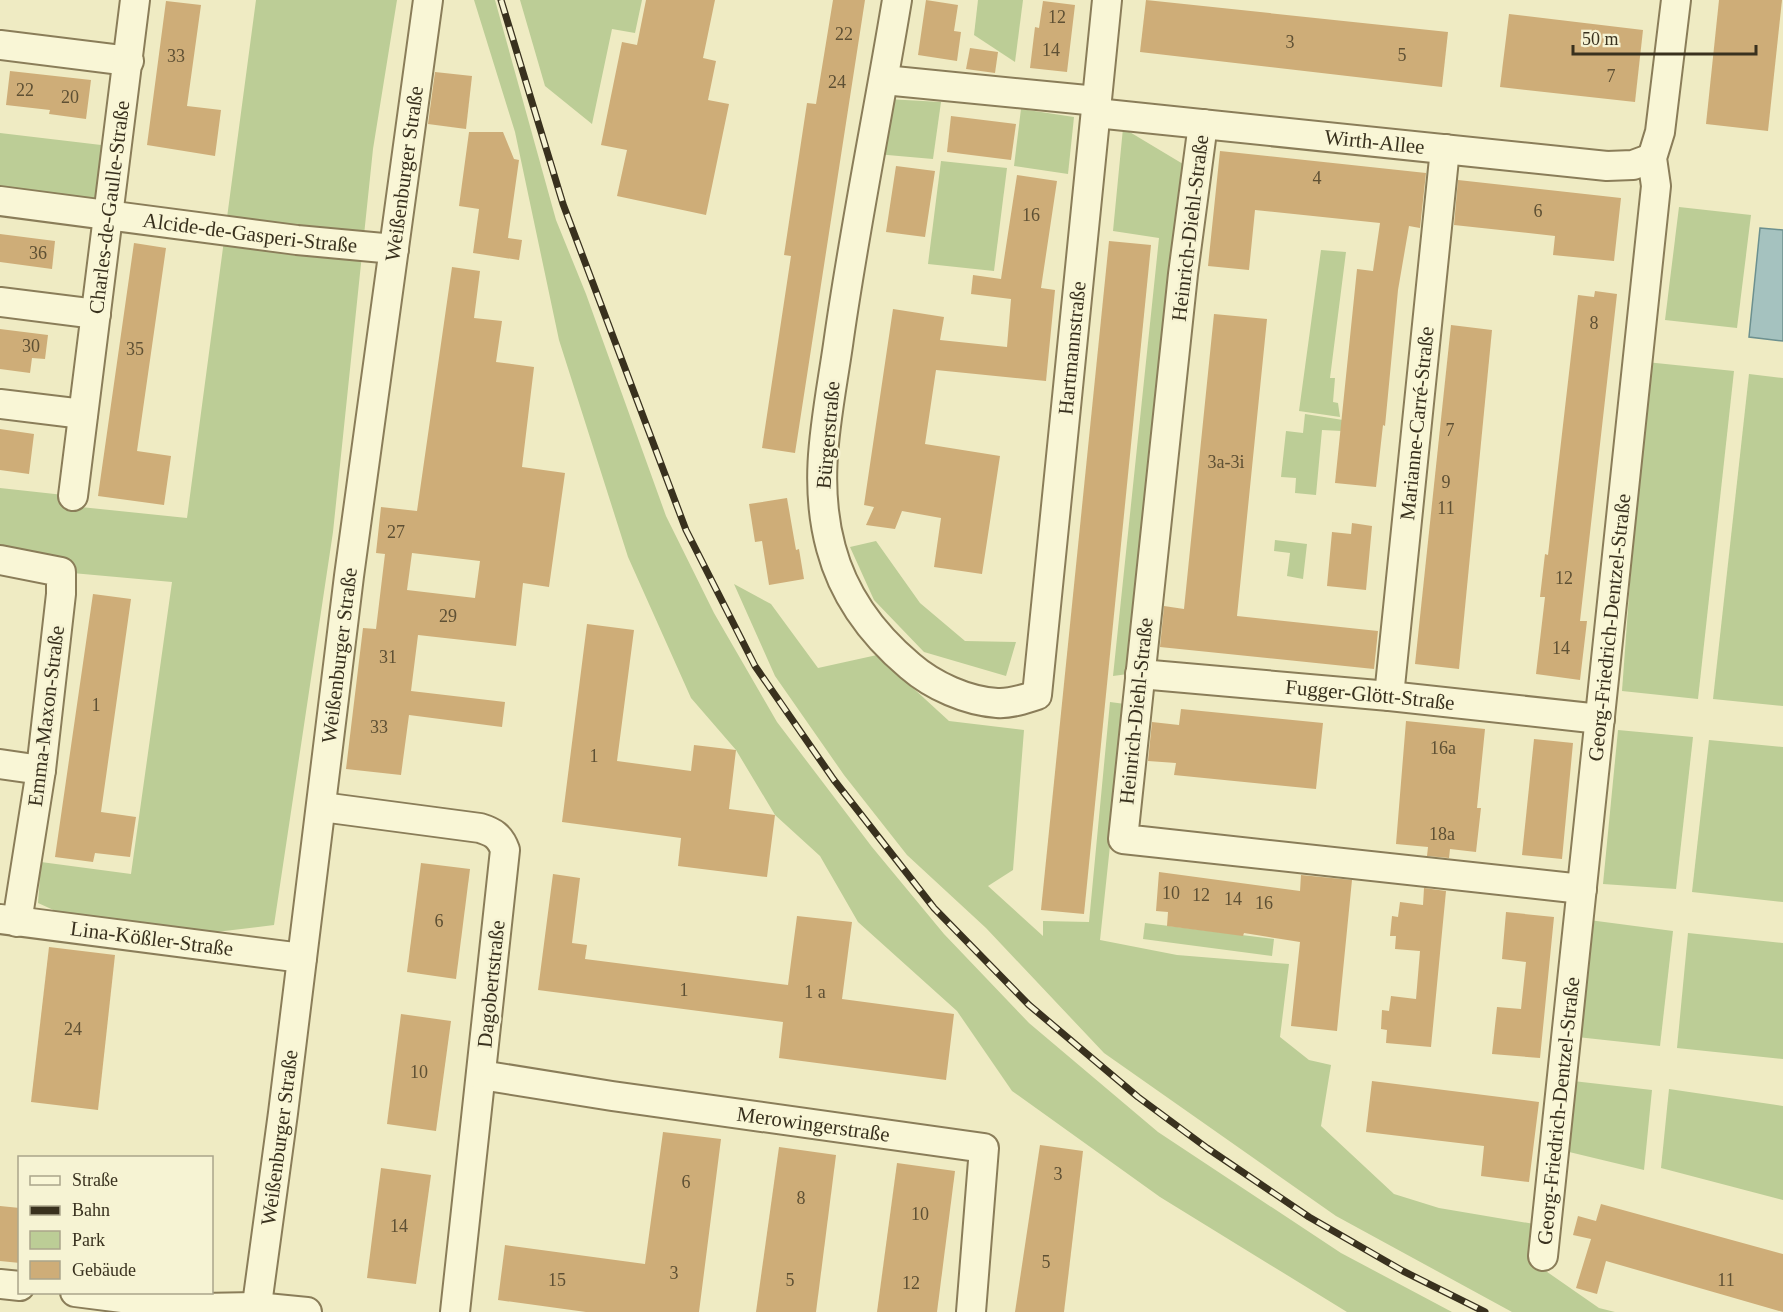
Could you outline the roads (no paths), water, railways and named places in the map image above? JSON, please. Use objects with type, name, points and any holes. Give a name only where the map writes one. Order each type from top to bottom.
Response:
[{"type":"street","name":"Charles-de-Gaulle-Straße","points":[[73,496],[135,0]]},
{"type":"street","name":"Weißenburger Straße","points":[[256,1310],[322,807],[349,576],[428,0]]},
{"type":"street","name":"Bürgerstraße","points":[[897,0],[847,284],[822,450],[820,479],[830,547],[838,571],[860,613],[874,633],[918,672],[952,691],[998,703],[1037,695]]},
{"type":"street","name":"Hartmannstraße","points":[[1037,695],[1107,0]]},
{"type":"street","name":"Georg-Friedrich-Dentzel-Straße","points":[[1542,1256],[1656,186],[1652,158],[1660,132],[1676,0]]},
{"type":"street","points":[[0,45],[129,61]]},
{"type":"street","points":[[884,80],[1096,107]]},
{"type":"street","name":"Wirth-Allee","points":[[1096,107],[1203,124],[1607,166],[1633,165],[1652,158]]},
{"type":"street","name":"Heinrich-Diehl-Straße","points":[[1203,124],[1183,274],[1123,839],[1582,889]]},
{"type":"street","name":"Marianne-Carré-Straße","points":[[1389,696],[1445,149]]},
{"type":"street","name":"Alcide-de-Gasperi-Straße","points":[[0,201],[297,240],[394,249]]},
{"type":"street","points":[[0,302],[96,314]]},
{"type":"street","points":[[0,404],[83,414]]},
{"type":"street","name":"Emma-Maxon-Straße","points":[[0,560],[61,572],[61,594],[40,770],[9,920]]},
{"type":"street","name":"Fugger-Glött-Straße","points":[[1140,674],[1389,696],[1600,719]]},
{"type":"street","points":[[0,764],[40,770]]},
{"type":"street","name":"Dagobertstraße","points":[[322,807],[480,828],[493,832],[502,841],[505,859],[455,1312]]},
{"type":"street","name":"Lina-Kößler-Straße","points":[[9,920],[302,958]]},
{"type":"street","name":"Merowingerstraße","points":[[481,1075],[612,1096],[984,1148],[971,1312]]},
{"type":"street","points":[[0,1284],[18,1286]]},
{"type":"street","points":[[83,1294],[200,1308],[307,1312]]},
{"type":"water","points":[[1760,228],[1783,230],[1783,341],[1749,337]]},
{"type":"railway","points":[[501,0],[563,204],[686,530],[755,666],[834,780],[934,908],[1029,1005],[1138,1097],[1207,1148],[1309,1217],[1403,1271],[1485,1312]]}]
